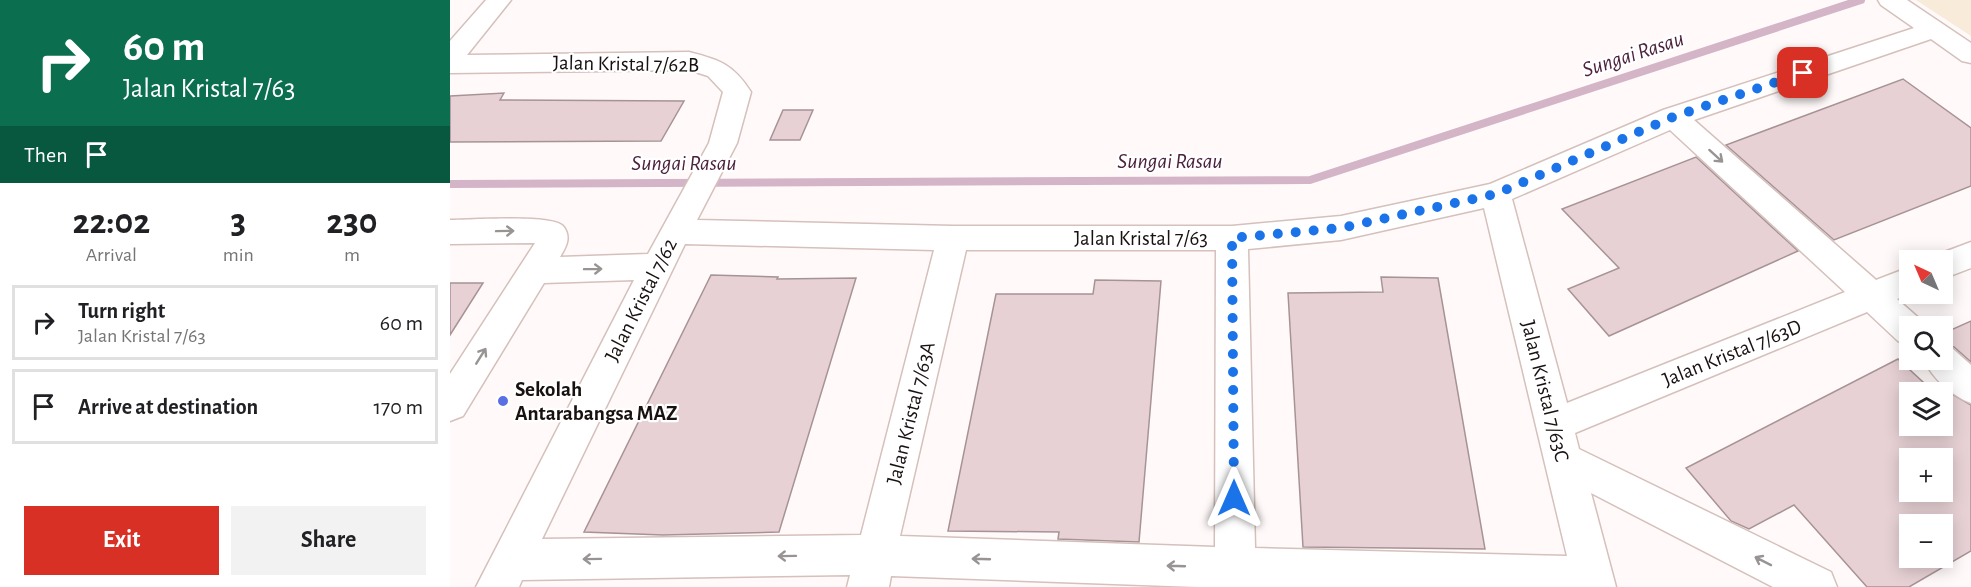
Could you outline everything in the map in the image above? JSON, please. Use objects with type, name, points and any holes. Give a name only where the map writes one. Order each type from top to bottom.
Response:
[{"type":"street","points":[[450,58],[499,0]]},
{"type":"street","points":[[1896,4],[1971,55]]},
{"type":"street","name":"Jalan Kristal 7/63","points":[[682,219],[953,238],[1232,238],[1341,228],[1496,194],[1673,117],[1933,30]]},
{"type":"street","name":"Jalan Kristal 7/62B","points":[[450,64],[689,61],[713,66],[728,76],[737,92],[723,143]]},
{"type":"street","points":[[1673,117],[1899,321]]},
{"type":"street","name":"Jalan Kristal 7/62","points":[[504,573],[657,267],[723,143]]},
{"type":"street","name":"Jalan Kristal 7/63C","points":[[1496,194],[1594,582]]},
{"type":"street","points":[[450,232],[546,231],[551,234],[552,242],[450,405]]},
{"type":"street","name":"Jalan Kristal 7/63A","points":[[872,571],[953,238]]},
{"type":"street","points":[[1232,238],[1235,578]]},
{"type":"street","points":[[1953,261],[1971,254]]},
{"type":"street","points":[[534,270],[657,267]]},
{"type":"street","name":"Jalan Kristal 7/63D","points":[[1558,443],[1899,285]]},
{"type":"street","points":[[1952,370],[1971,387]]},
{"type":"street","points":[[1558,443],[1816,587]]},
{"type":"street","points":[[504,573],[872,571],[1594,582]]},
{"type":"shaded area","points":[[1916,0],[1971,0],[1971,36]]},
{"type":"building","points":[[1903,79],[1971,128],[1971,186],[1834,240],[1726,145]]},
{"type":"building","points":[[504,93],[500,100],[684,101],[661,141],[450,142],[450,96]]},
{"type":"building","points":[[783,110],[813,110],[800,140],[770,140]]},
{"type":"building","points":[[1696,157],[1798,251],[1609,336],[1568,289],[1619,268],[1562,209]]},
{"type":"building","points":[[711,275],[778,277],[777,279],[856,278],[779,532],[663,535],[584,532]]},
{"type":"building","points":[[1381,277],[1438,278],[1485,549],[1303,547],[1288,293],[1383,292]]},
{"type":"building","points":[[1095,280],[1161,281],[1139,542],[1058,539],[1059,532],[948,531],[996,294],[1093,294]]},
{"type":"building","points":[[450,283],[483,283],[450,335]]},
{"type":"building","points":[[1971,321],[1971,362],[1953,347],[1953,329]]},
{"type":"building","points":[[1898,359],[1899,370],[1910,370],[1923,382],[1899,382],[1899,436],[1953,436],[1953,394],[1971,405],[1971,551],[1953,561],[1953,514],[1899,514],[1899,568],[1942,568],[1909,587],[1867,587],[1794,505],[1749,529],[1731,521],[1686,468]]},
{"type":"waterway","name":"Sungai Rasau","points":[[450,184],[1310,180],[1861,0]]},
{"type":"place","name":"Sekolah Antarabangsa MAZ","points":[[503,401]]},
{"type":"route","points":[[1234,498],[1232,238],[1341,228],[1496,194],[1673,117],[1803,73]]}]
